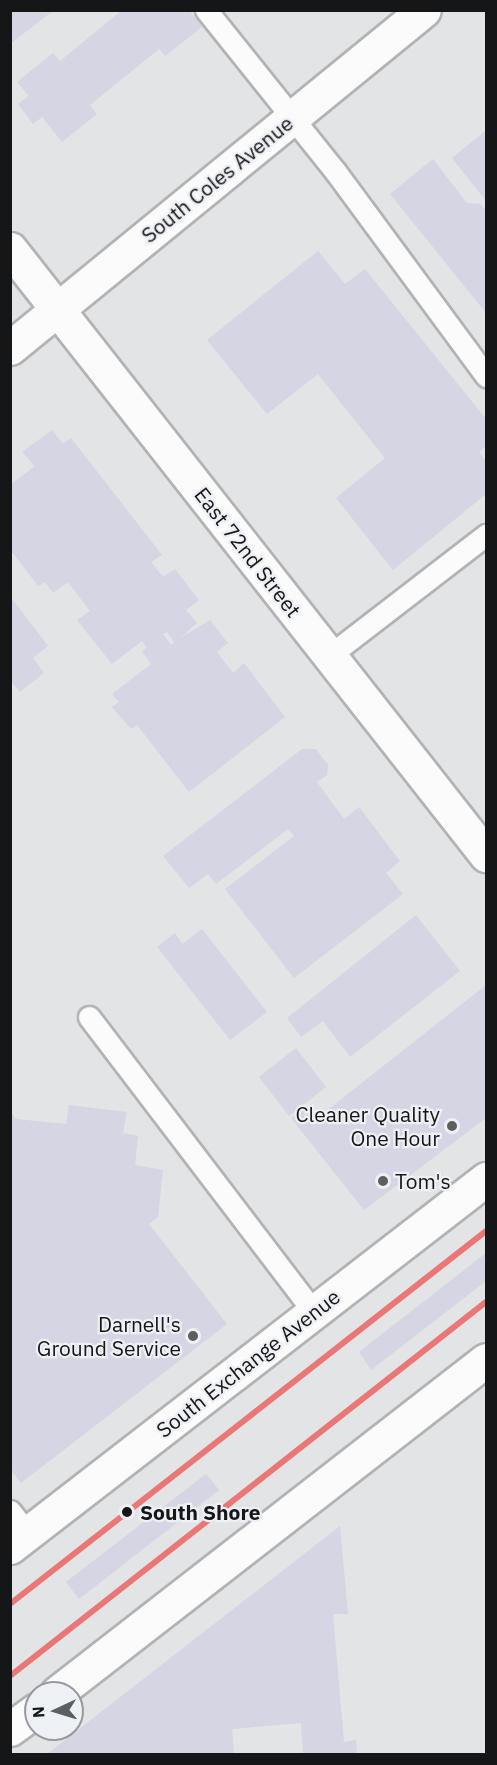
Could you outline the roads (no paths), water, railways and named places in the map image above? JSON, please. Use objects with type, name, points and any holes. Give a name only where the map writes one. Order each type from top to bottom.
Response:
[{"type":"street","name":"South Coles Avenue","points":[[10,348],[424,10]]},
{"type":"street","name":"East 72nd Street","points":[[10,249],[486,855]]},
{"type":"street","name":"South Exchange Avenue","points":[[16,1531],[314,1312],[486,1179]]},
{"type":"street","points":[[72,1681],[486,1360]]},
{"type":"street","points":[[10,1729],[24,1719]]},
{"type":"lane","points":[[206,10],[291,118],[486,376]]},
{"type":"lane","points":[[330,655],[486,535]]},
{"type":"lane","points":[[89,1017],[314,1312]]},
{"type":"place","name":"Cleaner Quality One Hour","points":[[452,1126]]},
{"type":"place","name":"Tom's","points":[[383,1181]]},
{"type":"place","name":"Darnell's Ground Service","points":[[193,1336]]},
{"type":"place","name":"South Shore","points":[[127,1512]]}]
